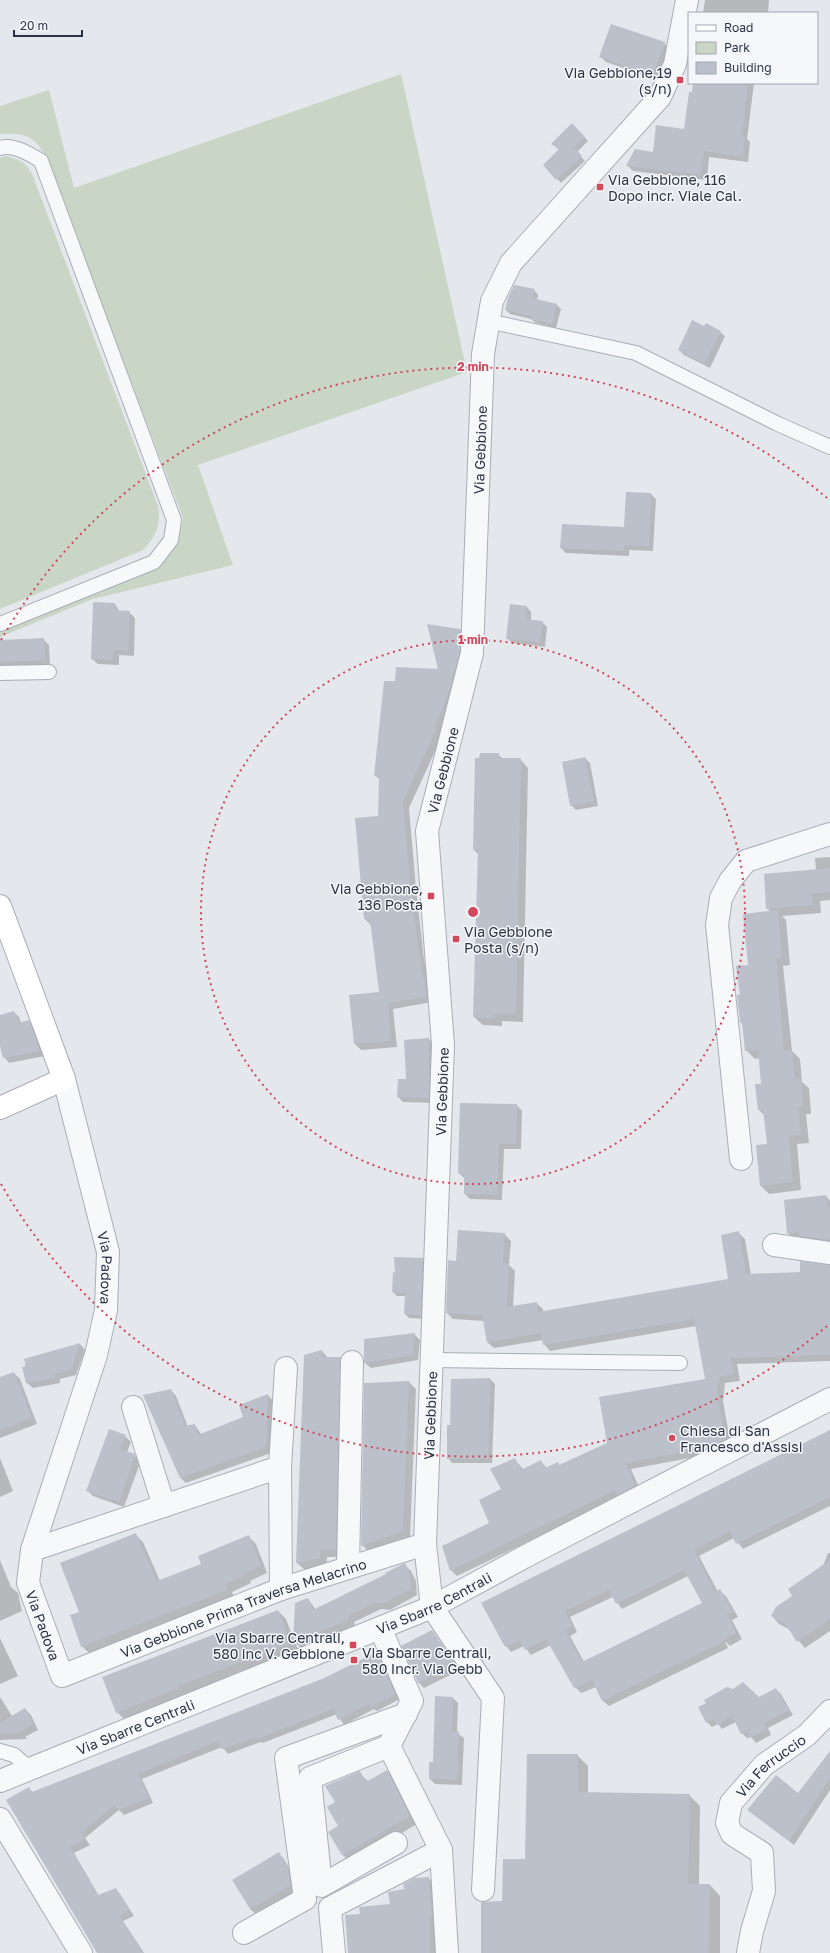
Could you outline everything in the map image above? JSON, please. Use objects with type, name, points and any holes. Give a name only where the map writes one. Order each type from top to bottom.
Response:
[{"type":"main road","name":"Via Padova","points":[[0,906],[64,1079]]},
{"type":"main road","points":[[0,1108],[64,1079]]},
{"type":"street","name":"Via Gebbione","points":[[432,1607],[425,1544],[443,1045],[428,831],[472,653],[483,354],[488,322],[492,300],[511,263],[660,97],[675,64],[688,0]]},
{"type":"street","points":[[741,1159],[717,926],[721,898],[730,880],[746,861],[830,834]]},
{"type":"street","name":"Via Padova","points":[[62,1676],[28,1583],[32,1550],[96,1355],[106,1310],[108,1252],[64,1079]]},
{"type":"street","points":[[774,1245],[830,1253]]},
{"type":"street","points":[[348,1568],[352,1362]]},
{"type":"street","points":[[281,1589],[280,1467],[286,1368]]},
{"type":"street","name":"Via Sbarre Centrali","points":[[0,1781],[29,1768],[432,1607],[528,1555],[830,1399]]},
{"type":"street","points":[[133,1407],[164,1506]]},
{"type":"street","points":[[32,1550],[280,1467]]},
{"type":"street","name":"Via Gebbione Prima Traversa Melacrino","points":[[62,1676],[281,1589],[425,1544]]},
{"type":"street","points":[[432,1607],[494,1698],[483,1890]]},
{"type":"street","points":[[380,1628],[412,1701],[389,1746],[310,1778],[321,1886],[396,1843]]},
{"type":"street","name":"Via Ferruccio","points":[[748,1953],[752,1931],[764,1891],[764,1866],[762,1853],[732,1834],[727,1823],[731,1803],[764,1765],[807,1735],[830,1711]]},
{"type":"street","points":[[244,1933],[305,1899],[286,1758],[406,1714]]},
{"type":"street","points":[[389,1746],[441,1850],[447,1953]]},
{"type":"street","points":[[0,1819],[81,1953]]},
{"type":"street","points":[[334,1953],[330,1908],[441,1850]]},
{"type":"lane","points":[[0,148],[5,147],[27,152],[41,162],[174,520],[171,540],[154,562],[0,624]]},
{"type":"lane","points":[[488,322],[636,353],[778,424],[830,447]]},
{"type":"lane","points":[[0,673],[49,672]]},
{"type":"lane","points":[[432,1360],[680,1363]]},
{"type":"lane","points":[[0,1751],[14,1755],[29,1768]]},
{"type":"green space","points":[[401,74],[467,372],[198,465],[233,565],[93,599],[0,637],[0,629],[177,544],[183,518],[47,160],[38,145],[29,137],[17,134],[0,134],[0,106],[49,90],[74,188]]},
{"type":"green space","points":[[6,156],[15,158],[22,162],[32,174],[158,506],[159,519],[154,535],[143,550],[0,609],[0,158]]},
{"type":"building","points":[[611,24],[665,42],[653,76],[599,57]]},
{"type":"building","points":[[693,84],[748,85],[742,135],[745,136],[743,157],[704,151],[701,175],[626,166],[635,149],[653,152],[656,125],[684,129],[689,92],[692,92]]},
{"type":"building","points":[[572,123],[585,137],[574,147],[582,156],[556,180],[543,165],[559,149],[551,144]]},
{"type":"building","points":[[514,285],[535,289],[532,298],[557,304],[552,324],[530,319],[531,316],[505,310],[508,298]]},
{"type":"building","points":[[692,320],[704,326],[706,323],[721,331],[705,364],[678,350]]},
{"type":"building","points":[[626,492],[651,493],[649,546],[624,545],[624,551],[560,548],[562,524],[624,527]]},
{"type":"building","points":[[93,602],[115,603],[115,610],[130,611],[128,651],[114,650],[113,660],[91,659]]},
{"type":"building","points":[[510,604],[527,606],[526,619],[543,621],[540,642],[506,639]]},
{"type":"building","points":[[427,624],[460,629],[460,651],[449,693],[435,726],[437,727],[403,802],[410,881],[419,952],[427,997],[388,1003],[391,1041],[354,1044],[349,995],[379,992],[370,919],[364,919],[355,818],[378,816],[379,776],[374,776],[384,681],[395,681],[396,667],[438,669]]},
{"type":"building","points":[[44,638],[45,660],[0,662],[0,640]]},
{"type":"building","points":[[480,753],[499,753],[499,758],[521,758],[516,1014],[494,1014],[494,1018],[473,1017],[478,850],[473,850],[475,758],[479,758]]},
{"type":"building","points":[[585,757],[594,801],[570,806],[562,762]]},
{"type":"building","points":[[830,868],[830,892],[812,893],[813,905],[766,909],[764,874]]},
{"type":"building","points":[[778,910],[782,957],[776,958],[784,1051],[792,1050],[795,1079],[801,1079],[803,1106],[798,1106],[801,1135],[789,1136],[793,1182],[760,1186],[756,1145],[767,1144],[763,1110],[758,1110],[755,1084],[761,1084],[758,1050],[745,1051],[737,995],[740,995],[736,966],[748,965],[743,914]]},
{"type":"building","points":[[14,1011],[19,1023],[29,1020],[40,1051],[3,1058],[0,1046],[0,1015]]},
{"type":"building","points":[[429,1038],[429,1098],[397,1097],[398,1079],[406,1079],[404,1040]]},
{"type":"building","points":[[460,1103],[517,1104],[516,1144],[499,1144],[497,1195],[464,1194],[464,1174],[458,1173]]},
{"type":"building","points":[[826,1195],[828,1208],[830,1207],[830,1240],[799,1236],[799,1232],[787,1234],[784,1200]]},
{"type":"building","points":[[458,1230],[505,1233],[503,1263],[509,1263],[507,1307],[537,1302],[538,1312],[728,1279],[721,1235],[739,1231],[746,1274],[800,1272],[800,1261],[830,1265],[830,1355],[731,1358],[734,1374],[719,1377],[717,1394],[725,1439],[710,1447],[626,1463],[635,1486],[617,1495],[615,1490],[450,1571],[442,1546],[489,1523],[479,1500],[501,1489],[490,1469],[515,1458],[521,1470],[541,1460],[545,1468],[558,1462],[559,1465],[607,1443],[599,1397],[705,1379],[694,1319],[543,1345],[541,1333],[487,1342],[482,1315],[446,1313],[448,1260],[456,1261]]},
{"type":"building","points":[[394,1257],[423,1258],[421,1315],[404,1314],[405,1293],[392,1292],[393,1272],[395,1273]]},
{"type":"building","points":[[415,1333],[413,1355],[364,1363],[364,1339]]},
{"type":"building","points":[[80,1343],[71,1370],[55,1374],[55,1378],[26,1383],[22,1367],[26,1366],[24,1359]]},
{"type":"building","points":[[322,1350],[322,1357],[341,1357],[336,1550],[320,1550],[320,1558],[296,1563],[304,1355]]},
{"type":"building","points":[[14,1372],[32,1418],[0,1430],[0,1377]]},
{"type":"building","points":[[490,1378],[488,1459],[447,1459],[447,1425],[450,1425],[451,1379]]},
{"type":"building","points":[[409,1381],[403,1531],[361,1546],[364,1383]]},
{"type":"building","points":[[171,1389],[185,1426],[195,1424],[198,1435],[243,1417],[239,1405],[268,1394],[266,1447],[180,1478],[143,1395]]},
{"type":"building","points":[[109,1429],[126,1435],[120,1449],[135,1454],[119,1502],[86,1491]]},
{"type":"building","points":[[830,1430],[830,1497],[736,1544],[730,1531],[694,1550],[715,1592],[720,1589],[733,1611],[727,1614],[736,1633],[723,1640],[716,1629],[723,1642],[602,1701],[592,1680],[574,1688],[546,1639],[525,1650],[520,1640],[505,1647],[481,1603]],"holes":[[[684,1570],[702,1603],[582,1662],[565,1630],[572,1626],[565,1611],[609,1590],[616,1604]]]},
{"type":"building","points":[[136,1533],[157,1581],[201,1564],[198,1556],[249,1535],[261,1566],[243,1574],[244,1576],[225,1584],[227,1590],[81,1647],[70,1615],[79,1612],[60,1563]]},
{"type":"building","points":[[830,1560],[830,1619],[797,1642],[786,1625],[771,1616],[776,1607],[792,1596],[788,1589]]},
{"type":"building","points":[[405,1563],[410,1574],[411,1589],[383,1604],[374,1603],[348,1616],[349,1620],[293,1642],[295,1603],[308,1598],[313,1610]]},
{"type":"building","points":[[278,1610],[291,1643],[178,1686],[179,1688],[116,1713],[102,1677]]},
{"type":"building","points":[[432,1630],[456,1665],[418,1683],[401,1646]]},
{"type":"building","points":[[377,1652],[395,1694],[371,1707],[369,1704],[338,1720],[333,1709],[257,1739],[256,1737],[222,1749],[218,1741],[138,1774],[149,1798],[118,1810],[115,1805],[81,1833],[85,1840],[70,1847],[98,1895],[116,1888],[130,1910],[119,1916],[144,1953],[97,1953],[6,1800],[29,1787],[32,1792],[322,1679]]},
{"type":"building","points":[[743,1682],[759,1697],[776,1688],[789,1710],[764,1723],[767,1729],[750,1738],[747,1732],[741,1734],[732,1716],[717,1725],[714,1719],[706,1723],[698,1707],[706,1703],[704,1700],[727,1687],[733,1689]]},
{"type":"building","points":[[435,1696],[453,1697],[452,1731],[459,1732],[457,1780],[429,1779],[429,1762],[433,1762]]},
{"type":"building","points":[[25,1708],[33,1724],[15,1734],[0,1734],[0,1723]]},
{"type":"building","points":[[830,1751],[830,1778],[789,1841],[747,1810],[776,1775],[798,1793]]},
{"type":"building","points":[[527,1754],[578,1754],[578,1792],[690,1794],[688,1884],[710,1884],[709,1953],[481,1953],[481,1902],[502,1901],[503,1859],[525,1859]]},
{"type":"building","points":[[387,1770],[410,1816],[342,1855],[328,1832],[338,1826],[327,1807],[335,1802],[325,1786],[360,1771],[366,1782]]},
{"type":"building","points":[[279,1852],[288,1869],[291,1885],[250,1909],[232,1880]]},
{"type":"building","points":[[429,1877],[432,1915],[430,1915],[430,1953],[348,1953],[345,1915],[360,1914],[359,1907],[390,1904],[388,1892],[404,1889],[403,1884],[414,1878]]},
{"type":"place","name":"Via Gebbione,19 (s/n)","points":[[680,80]]},
{"type":"place","name":"Via Gebbione, 116 Dopo incr. Viale Cal.","points":[[600,187]]},
{"type":"place","name":"Via Gebbione, 136 Posta","points":[[431,896]]},
{"type":"place","name":"Via Gebbione Posta (s/n)","points":[[456,939]]},
{"type":"place","name":"Chiesa di San Francesco d'Assisi","points":[[672,1438]]},
{"type":"place","name":"Via Sbarre Centrali, 580 inc V. Gebbione","points":[[353,1645]]},
{"type":"place","name":"Via Sbarre Centrali, 580 Incr. Via Gebb","points":[[354,1660]]}]
